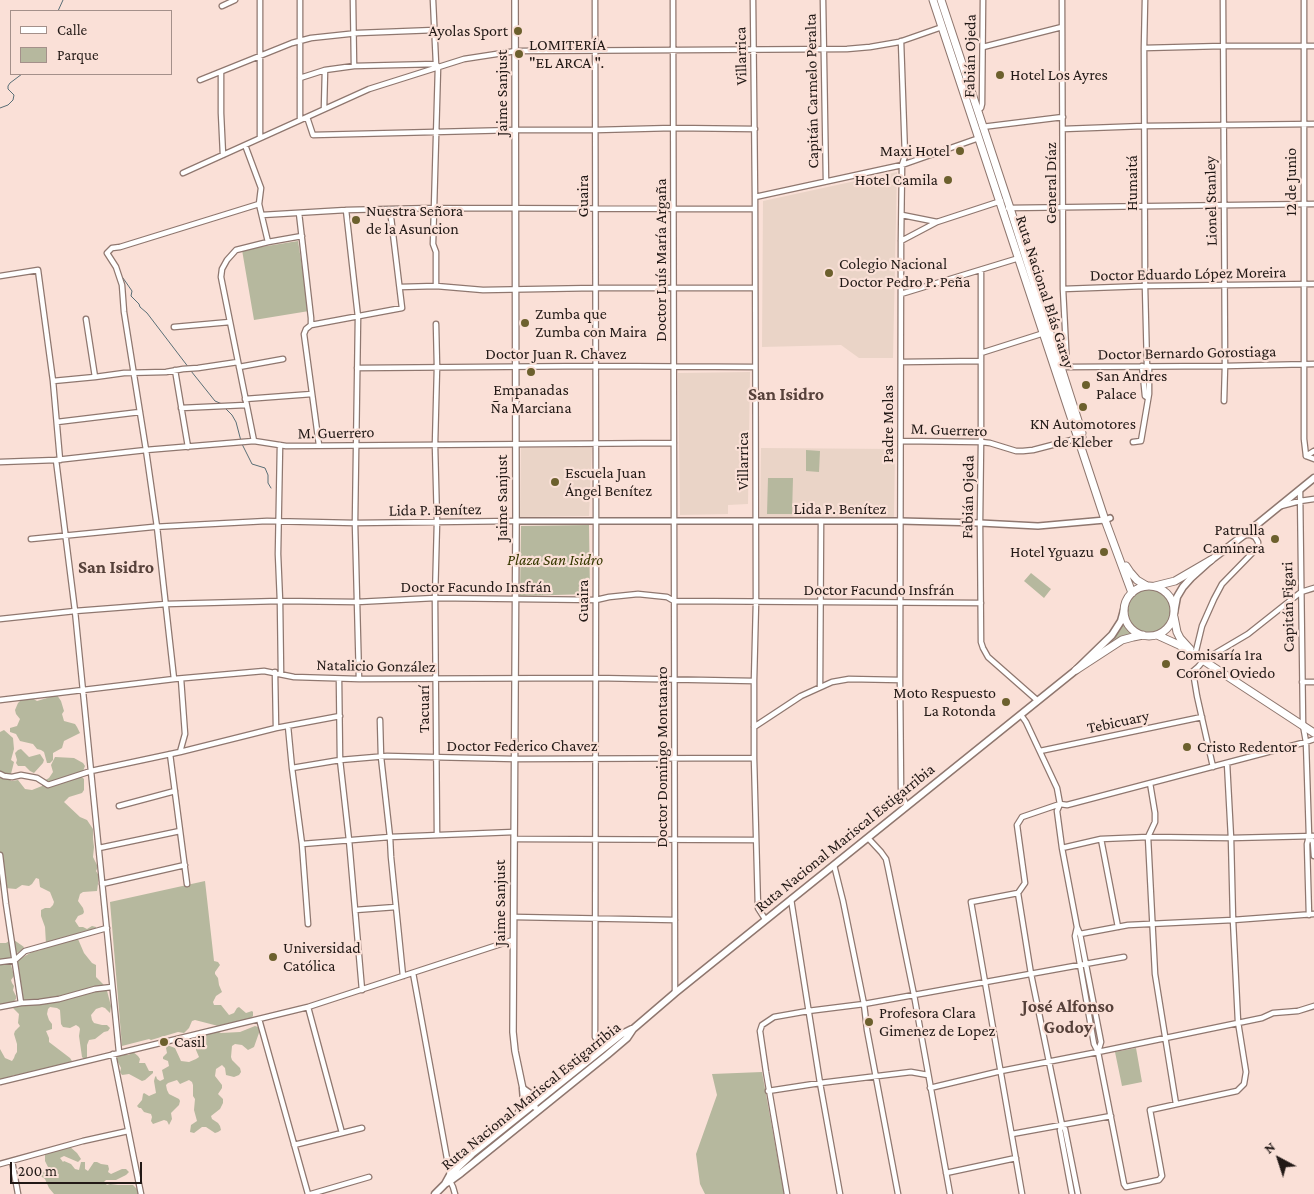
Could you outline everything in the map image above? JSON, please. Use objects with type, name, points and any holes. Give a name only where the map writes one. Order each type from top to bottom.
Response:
[{"type":"highway","name":"Ruta Nacional Blás Garay","points":[[933,0],[977,110],[979,128]]},
{"type":"highway","name":"Ruta Nacional Blás Garay","points":[[941,0],[945,26],[1061,368],[1081,437],[1132,593]]},
{"type":"highway","name":"Ruta Nacional Blás Garay","points":[[1022,257],[1044,333],[1061,368]]},
{"type":"highway","name":"Ruta Nacional Blás Garay","points":[[1108,519],[1127,567],[1137,580],[1150,586]]},
{"type":"highway","points":[[1143,635],[1132,628],[1125,617],[1124,610],[1132,593],[1142,587],[1175,581],[1211,560]]},
{"type":"highway","points":[[1150,586],[1160,588],[1171,598],[1174,605],[1175,626],[1180,638],[1195,655]]},
{"type":"highway","points":[[1157,635],[1169,626],[1174,615]]},
{"type":"highway","points":[[1076,670],[1122,640],[1143,635],[1157,635],[1179,645],[1204,660],[1314,733]]},
{"type":"main road","name":"Jaime Sanjust","points":[[515,0],[516,599],[513,1032],[515,1052],[523,1088],[536,1108]]},
{"type":"main road","points":[[1174,615],[1177,597],[1191,578],[1314,478]]},
{"type":"main road","name":"Ruta Nacional Mariscal Estigarribia","points":[[448,1180],[536,1108],[627,1038],[633,1029],[675,993],[1076,670],[1112,635],[1121,621],[1124,610]]},
{"type":"main road","name":"Ruta Nacional Mariscal Estigarribia","points":[[434,1194],[467,1159],[509,1124],[536,1108],[550,1092],[622,1034],[633,1029]]},
{"type":"main road","points":[[523,1088],[533,1096],[550,1092]]},
{"type":"main road","points":[[509,1124],[515,1119],[522,1108],[524,1101],[523,1088]]},
{"type":"street","points":[[222,6],[235,0]]},
{"type":"street","points":[[260,0],[260,138]]},
{"type":"street","points":[[300,0],[300,120]]},
{"type":"street","points":[[353,0],[354,66]]},
{"type":"street","points":[[433,0],[437,66],[433,208],[436,286]]},
{"type":"street","name":"Guaira","points":[[595,0],[595,1037],[603,1049]]},
{"type":"street","name":"Doctor Luís María Argaña","points":[[673,0],[674,521]]},
{"type":"street","name":"Villarrica","points":[[753,0],[756,521],[754,758],[758,908],[765,920]]},
{"type":"street","name":"Capitán Carmelo Peralta","points":[[823,0],[826,181]]},
{"type":"street","name":"Fabián Ojeda","points":[[977,110],[981,108],[982,104],[983,0]]},
{"type":"street","name":"General Díaz","points":[[1061,368],[1063,290],[1062,0]]},
{"type":"street","name":"Humaitá","points":[[1133,442],[1141,441],[1148,398],[1145,286],[1145,0]]},
{"type":"street","name":"Lionel Stanley","points":[[1223,0],[1224,402]]},
{"type":"street","name":"12 de Junio","points":[[1304,0],[1304,439],[1306,456]]},
{"type":"street","points":[[183,173],[369,89],[464,58],[516,50],[847,49],[901,41],[945,26]]},
{"type":"street","points":[[983,47],[1062,28]]},
{"type":"street","points":[[200,80],[292,42],[311,38],[354,34],[435,30]]},
{"type":"street","name":"Padre Molas","points":[[901,41],[904,156],[902,165],[901,241],[900,680],[901,788],[902,796],[907,806]]},
{"type":"street","points":[[1144,48],[1314,46]]},
{"type":"street","points":[[300,78],[325,70],[354,66],[437,66]]},
{"type":"street","points":[[324,109],[325,70]]},
{"type":"street","points":[[221,72],[223,154]]},
{"type":"street","points":[[307,117],[313,135],[436,131],[673,128],[755,129]]},
{"type":"street","points":[[979,128],[1063,117]]},
{"type":"street","points":[[1063,129],[1314,124]]},
{"type":"street","points":[[755,197],[902,165],[982,137]]},
{"type":"street","points":[[245,144],[260,188],[259,204],[268,242]]},
{"type":"street","points":[[901,241],[937,222],[1003,200]]},
{"type":"street","points":[[174,679],[157,527],[124,312],[122,285],[116,267],[107,253],[112,248],[259,204]]},
{"type":"street","points":[[1006,209],[1314,204]]},
{"type":"street","points":[[262,214],[433,208],[755,209]]},
{"type":"street","points":[[319,445],[304,334],[311,325],[402,308],[390,209]]},
{"type":"street","points":[[346,210],[358,317],[355,524],[359,679]]},
{"type":"street","points":[[299,213],[311,325]]},
{"type":"street","points":[[902,215],[937,222]]},
{"type":"street","points":[[254,441],[221,277],[222,269],[236,250],[302,236]]},
{"type":"street","points":[[901,294],[1022,257]]},
{"type":"street","points":[[0,276],[38,270],[57,422],[58,460],[119,1052]]},
{"type":"street","name":"Fabián Ojeda","points":[[980,270],[982,642],[988,656],[1038,701]]},
{"type":"street","name":"Doctor Eduardo López Moreira","points":[[1063,290],[1145,286],[1314,284]]},
{"type":"street","points":[[400,287],[436,286],[483,290],[755,288]]},
{"type":"street","points":[[86,319],[94,377]]},
{"type":"street","points":[[174,327],[230,322]]},
{"type":"street","name":"Tacuarí","points":[[436,324],[435,445],[437,522],[435,598],[437,835]]},
{"type":"street","points":[[981,353],[1044,333]]},
{"type":"street","points":[[52,381],[133,372],[166,372],[283,360]]},
{"type":"street","points":[[901,362],[981,361]]},
{"type":"street","name":"Doctor Bernardo Gorostiaga","points":[[1061,368],[1314,364]]},
{"type":"street","name":"Doctor Juan R. Chavez","points":[[357,368],[755,367]]},
{"type":"street","points":[[175,370],[188,447]]},
{"type":"street","points":[[181,408],[221,406],[312,394]]},
{"type":"street","points":[[57,422],[140,412]]},
{"type":"street","name":"M. Guerrero","points":[[901,441],[982,442],[1016,451],[1023,451],[1081,437]]},
{"type":"street","name":"M. Guerrero","points":[[0,462],[58,460],[254,441],[280,445],[674,443]]},
{"type":"street","points":[[280,445],[278,554],[281,674]]},
{"type":"street","points":[[1306,456],[1314,450]]},
{"type":"street","points":[[1306,456],[1314,459]]},
{"type":"street","name":"Capitán Figari","points":[[1300,489],[1303,725],[1306,742],[1311,836]]},
{"type":"street","points":[[1278,507],[1314,499]]},
{"type":"street","name":"Lida P. Benítez","points":[[31,539],[157,527],[279,521],[355,524],[596,520],[900,521],[980,522],[1038,526],[1108,519]]},
{"type":"street","name":"Doctor Domingo Montanaro","points":[[674,521],[675,993]]},
{"type":"street","points":[[820,687],[821,521]]},
{"type":"street","points":[[1195,655],[1202,626],[1222,584],[1258,546],[1255,537],[1251,534],[1244,535]]},
{"type":"street","points":[[1212,767],[1194,678],[1191,672],[1204,660],[1248,634],[1301,592],[1314,588]]},
{"type":"street","name":"Doctor Facundo Insfrán","points":[[0,618],[166,604],[280,601],[357,602],[435,598],[596,600],[638,594],[667,597],[674,601],[981,603]]},
{"type":"street","name":"Natalicio González","points":[[0,700],[174,679],[264,671],[294,677],[339,679],[595,678],[754,681]]},
{"type":"street","points":[[275,672],[276,728]]},
{"type":"street","points":[[180,752],[185,734],[181,679]]},
{"type":"street","points":[[339,679],[340,760],[362,990]]},
{"type":"street","points":[[754,727],[801,696],[832,682],[849,679],[900,680]]},
{"type":"street","points":[[1302,682],[1314,682]]},
{"type":"street","points":[[1021,715],[1040,751],[1056,788],[1060,804],[1057,811],[1062,848],[1076,927],[1080,934],[1101,1042],[1098,1052]]},
{"type":"street","points":[[0,774],[12,777],[21,775],[37,778],[48,785],[91,771],[180,752],[276,728],[340,716]]},
{"type":"street","name":"Tebicuary","points":[[1040,751],[1202,717]]},
{"type":"street","points":[[380,720],[381,757],[403,976]]},
{"type":"street","points":[[288,726],[302,844],[308,924]]},
{"type":"street","points":[[1078,1194],[1031,974],[1018,893],[1025,883],[1017,824],[1022,817],[1060,804],[1067,805],[1314,739]]},
{"type":"street","points":[[170,754],[187,884]]},
{"type":"street","name":"Doctor Federico Chavez","points":[[292,768],[340,760],[381,757],[515,759],[754,758]]},
{"type":"street","points":[[1076,927],[1074,936],[1094,1044],[1098,1052],[1124,1184],[1126,1186],[1159,1180],[1162,1176],[1150,1110],[1237,1091],[1244,1084],[1246,1072],[1238,1022],[1227,763]]},
{"type":"street","points":[[1150,783],[1155,817],[1154,825],[1148,836],[1155,974],[1176,1104]]},
{"type":"street","points":[[119,806],[175,791]]},
{"type":"street","points":[[98,848],[180,831]]},
{"type":"street","points":[[302,844],[437,835],[595,839],[756,840]]},
{"type":"street","points":[[1062,848],[1101,839],[1148,836],[1231,838],[1311,836]]},
{"type":"street","points":[[1311,836],[1314,856]]},
{"type":"street","points":[[1080,934],[1128,924],[1312,915],[1307,844],[1311,836]]},
{"type":"street","points":[[868,838],[886,859],[914,995],[950,1194]]},
{"type":"street","points":[[1101,839],[1118,927]]},
{"type":"street","points":[[0,855],[21,1003]]},
{"type":"street","points":[[102,884],[185,865]]},
{"type":"street","points":[[834,865],[864,1004],[867,1030],[898,1194]]},
{"type":"street","points":[[1018,893],[971,902],[1022,1194]]},
{"type":"street","points":[[791,899],[808,1011],[840,1194]]},
{"type":"street","points":[[0,905],[6,904]]},
{"type":"street","points":[[355,910],[396,906]]},
{"type":"street","points":[[514,917],[674,920]]},
{"type":"street","points":[[0,962],[15,960],[26,951],[107,928]]},
{"type":"street","points":[[0,1082],[308,1007],[513,940]]},
{"type":"street","points":[[787,1194],[768,1091],[760,1031],[762,1024],[774,1017],[864,1004],[1124,957]]},
{"type":"street","points":[[413,973],[448,1180],[454,1187],[455,1194]]},
{"type":"street","points":[[0,1007],[59,999],[95,989],[112,987]]},
{"type":"street","points":[[930,1088],[1000,1071],[1262,1018],[1273,1013],[1298,1011],[1314,1006]]},
{"type":"street","points":[[308,1007],[342,1133]]},
{"type":"street","points":[[259,1019],[309,1194],[369,1177]]},
{"type":"street","points":[[113,1054],[141,1194]]},
{"type":"street","points":[[768,1091],[911,1072],[928,1075]]},
{"type":"street","points":[[1012,1134],[1111,1116]]},
{"type":"street","points":[[1062,1126],[1060,1130],[1072,1194]]},
{"type":"street","points":[[294,1145],[362,1128]]},
{"type":"street","points":[[0,1164],[83,1141],[128,1131]]},
{"type":"street","points":[[946,1173],[1016,1158]]},
{"type":"street","points":[[12,1161],[18,1194]]},
{"type":"shaded area","name":"Colegio Nacional Doctor Pedro P. Peña","points":[[897,172],[893,358],[859,358],[841,345],[762,347],[763,201]]},
{"type":"shaded area","points":[[750,372],[748,504],[728,505],[728,514],[680,515],[678,373]]},
{"type":"shaded area","name":"Escuela Juan Ángel Benítez","points":[[592,447],[589,516],[520,517],[521,448]]},
{"type":"shaded area","points":[[761,448],[895,449],[894,517],[760,518]]},
{"type":"green space","points":[[298,241],[309,311],[254,320],[242,250]]},
{"type":"green space","points":[[806,450],[820,451],[819,472],[806,471]]},
{"type":"green space","points":[[768,478],[793,478],[792,514],[767,514]]},
{"type":"green space","name":"Plaza San Isidro","points":[[589,525],[590,594],[520,596],[521,526]]},
{"type":"green space","points":[[1031,573],[1051,589],[1044,598],[1024,581]]},
{"type":"green space","points":[[1150,589],[1162,593],[1168,599],[1172,611],[1168,623],[1162,629],[1150,633],[1138,629],[1132,623],[1128,611],[1132,599],[1138,593]]},
{"type":"green space","points":[[1124,620],[1126,626],[1133,633],[1098,653],[1120,629]]},
{"type":"green space","points":[[54,694],[61,701],[64,721],[75,724],[80,733],[64,741],[62,748],[53,753],[53,760],[47,763],[44,752],[37,749],[33,744],[20,741],[16,734],[10,732],[10,728],[17,726],[20,719],[15,710],[23,698],[30,697],[37,701]]},
{"type":"green space","points":[[4,730],[13,738],[14,749],[11,760],[14,762],[11,781],[18,780],[25,789],[32,790],[42,786],[42,782],[49,778],[53,772],[51,765],[55,757],[74,758],[85,766],[81,776],[84,779],[84,790],[82,793],[69,797],[64,802],[80,817],[87,820],[93,829],[93,857],[98,867],[96,871],[99,876],[97,891],[80,894],[78,901],[84,912],[75,921],[79,927],[87,929],[92,926],[96,927],[92,931],[80,932],[78,939],[84,953],[96,965],[96,977],[106,987],[111,1006],[110,1013],[102,1007],[96,1009],[91,1015],[94,1023],[107,1025],[110,1028],[95,1039],[89,1040],[87,1058],[85,1060],[82,1057],[79,1027],[76,1025],[70,1028],[63,1027],[60,1010],[50,1007],[47,1014],[52,1024],[52,1029],[46,1031],[49,1042],[72,1061],[67,1067],[21,1077],[14,1075],[8,1079],[1,1080],[0,1049],[5,1058],[12,1061],[17,1052],[14,1034],[20,1026],[18,1023],[19,1014],[13,1008],[20,997],[15,982],[18,960],[45,947],[45,927],[41,910],[50,908],[54,902],[50,892],[40,887],[39,879],[36,878],[29,886],[22,885],[16,889],[5,888],[0,869],[0,732]]},
{"type":"green space","points":[[21,749],[29,757],[40,754],[44,760],[34,773],[25,766],[18,766],[16,763],[15,753]]},
{"type":"green space","points":[[205,881],[214,961],[220,965],[215,974],[222,992],[216,996],[213,1002],[214,1005],[221,1005],[229,1015],[234,1013],[239,1007],[246,1013],[252,1011],[253,1016],[248,1021],[240,1021],[222,1027],[195,1020],[192,1021],[184,1033],[178,1032],[122,1046],[110,902]]},
{"type":"green space","points":[[14,940],[24,947],[22,950],[12,959],[0,960],[0,943]]},
{"type":"green space","points":[[8,963],[11,965],[14,976],[11,980],[16,999],[13,1002],[0,1006],[0,965]]},
{"type":"green space","points":[[255,1026],[260,1030],[254,1047],[248,1050],[242,1045],[235,1044],[232,1046],[231,1057],[240,1068],[241,1072],[239,1075],[234,1077],[226,1075],[225,1068],[222,1065],[216,1069],[215,1076],[222,1085],[218,1094],[223,1099],[223,1103],[220,1109],[211,1116],[218,1123],[221,1130],[215,1133],[206,1127],[202,1127],[194,1133],[190,1132],[191,1125],[197,1121],[194,1110],[193,1085],[189,1080],[180,1084],[177,1080],[166,1085],[169,1094],[180,1101],[179,1105],[171,1113],[172,1119],[169,1125],[164,1120],[153,1124],[151,1114],[144,1112],[137,1106],[142,1100],[144,1093],[149,1096],[156,1093],[154,1081],[156,1076],[160,1081],[164,1079],[162,1070],[169,1066],[168,1061],[163,1059],[167,1053],[167,1045],[175,1048],[181,1061],[189,1062],[199,1057],[195,1039],[204,1029],[212,1029],[221,1033],[240,1032]]},
{"type":"green space","points":[[1136,1048],[1142,1082],[1122,1086],[1115,1052]]},
{"type":"green space","points":[[132,1051],[140,1059],[139,1063],[145,1063],[149,1071],[153,1071],[145,1080],[142,1081],[129,1074],[122,1075],[120,1072],[121,1068],[116,1058],[123,1054],[129,1055]]},
{"type":"green space","points":[[762,1072],[784,1194],[705,1194],[700,1184],[696,1154],[717,1095],[712,1074]]},
{"type":"green space","points":[[69,1146],[81,1159],[78,1162],[64,1156],[60,1158],[63,1162],[71,1164],[75,1169],[79,1170],[81,1162],[85,1162],[85,1169],[88,1171],[94,1162],[97,1162],[108,1165],[108,1172],[111,1174],[126,1169],[129,1172],[126,1175],[116,1180],[106,1180],[104,1182],[107,1185],[133,1185],[138,1190],[138,1194],[54,1194],[45,1179],[39,1175],[37,1169],[41,1168],[48,1174],[50,1171],[45,1161],[45,1153]]},
{"type":"waterway","points":[[58,10],[63,0]]},
{"type":"waterway","points":[[0,108],[8,105],[13,100],[14,95],[8,89],[8,86],[21,75]]},
{"type":"waterway","points":[[123,278],[132,291],[131,296],[147,313],[189,368]]},
{"type":"waterway","points":[[191,371],[215,401],[222,404]]},
{"type":"waterway","points":[[224,407],[236,422],[241,441]]},
{"type":"waterway","points":[[242,444],[252,464],[265,468],[271,488]]},
{"type":"place","name":"Ayolas Sport","points":[[518,31]]},
{"type":"place","name":"LOMITERÍA \"EL ARCA \".","points":[[519,54]]},
{"type":"place","name":"Hotel Los Ayres","points":[[1000,75]]},
{"type":"place","name":"Maxi Hotel","points":[[960,151]]},
{"type":"place","name":"Hotel Camila","points":[[948,180]]},
{"type":"place","name":"Nuestra Señora de la Asuncion","points":[[356,220]]},
{"type":"place","name":"Colegio Nacional Doctor Pedro P. Peña","points":[[829,273]]},
{"type":"place","name":"Zumba que Zumba con Maira","points":[[525,323]]},
{"type":"place","name":"Empanadas Ña Marciana","points":[[531,372]]},
{"type":"place","name":"San Andres Palace","points":[[1086,385]]},
{"type":"place","name":"KN Automotores de Kleber","points":[[1083,407]]},
{"type":"place","name":"Escuela Juan Ángel Benítez","points":[[555,482]]},
{"type":"place","name":"Patrulla Caminera","points":[[1275,539]]},
{"type":"place","name":"Hotel Yguazu","points":[[1104,552]]},
{"type":"place","name":"Comisaría 1ra Coronel Oviedo","points":[[1166,664]]},
{"type":"place","name":"Moto Respuesto La Rotonda","points":[[1006,702]]},
{"type":"place","name":"Cristo Redentor","points":[[1187,747]]},
{"type":"place","name":"Universidad Católica","points":[[273,957]]},
{"type":"place","name":"Profesora Clara Gimenez de Lopez","points":[[869,1022]]},
{"type":"place","name":"Casil","points":[[164,1042]]},
{"type":"district","name":"San Isidro","points":[[786,394]]},
{"type":"district","name":"San Isidro","points":[[116,567]]},
{"type":"district","name":"José Alfonso Godoy","points":[[1068,1016]]}]
